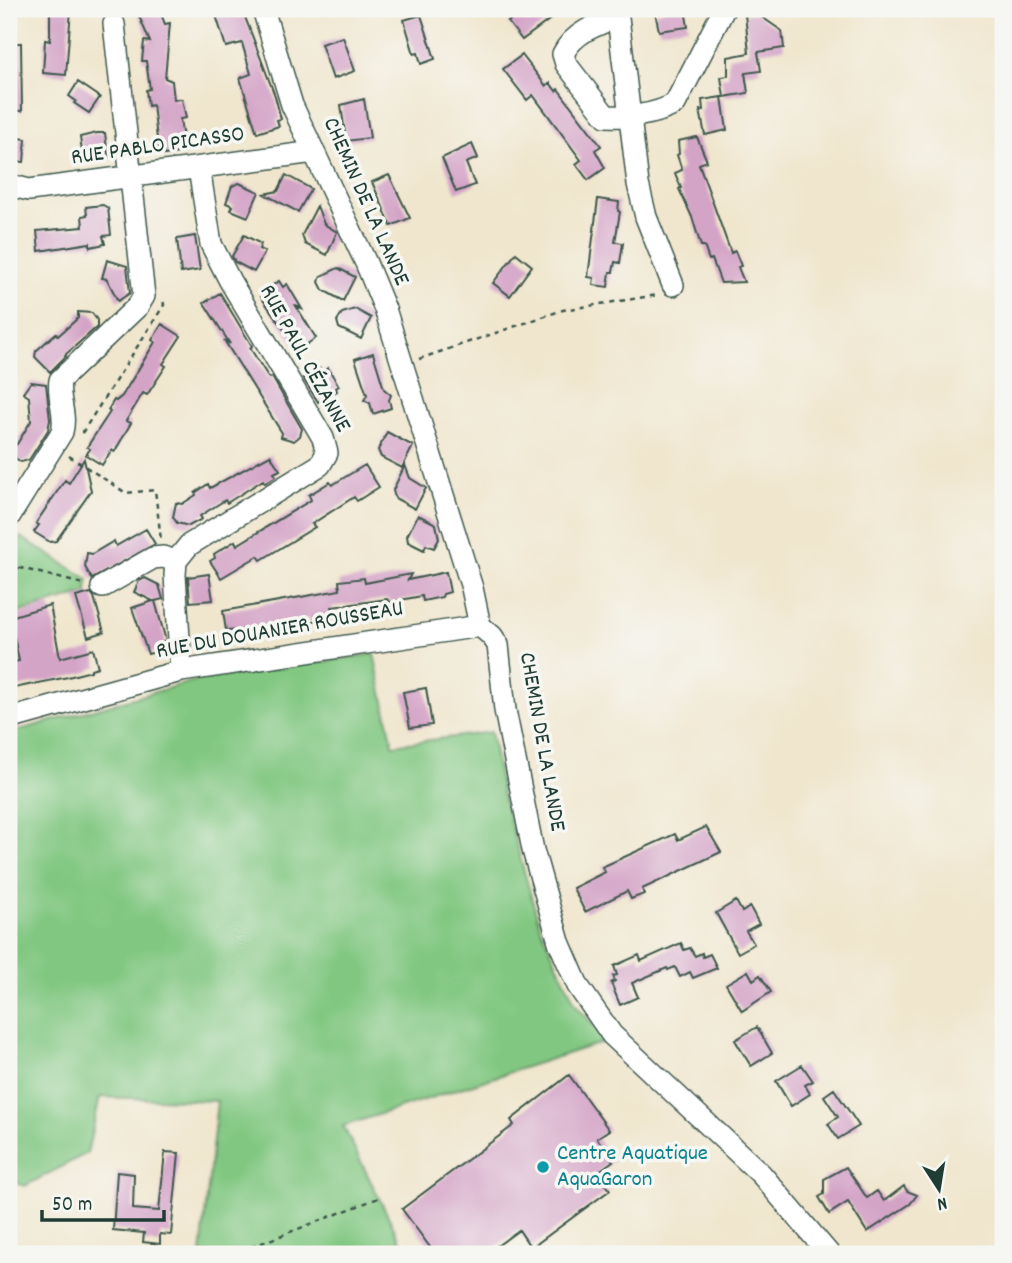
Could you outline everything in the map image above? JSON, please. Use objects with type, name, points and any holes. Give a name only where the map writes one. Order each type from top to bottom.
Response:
[{"type":"street","name":"CHEMIN DE LA LANDE","points":[[263,9],[292,105],[366,263],[392,331],[472,588],[480,626],[498,645],[505,710],[533,850],[559,942],[578,986],[612,1035],[761,1174],[829,1254]]},
{"type":"street","points":[[667,290],[638,184],[630,117],[617,13],[568,43],[563,54],[566,64],[606,116],[630,117],[661,111],[675,104],[724,9]]},
{"type":"street","points":[[16,521],[62,432],[65,422],[58,389],[60,380],[138,306],[144,296],[114,24]]},
{"type":"street","name":"RUE PABLO PICASSO","points":[[9,185],[29,191],[314,152]]},
{"type":"street","name":"RUE PAUL CÉZANNE","points":[[170,559],[320,465],[327,453],[323,438],[230,281],[211,243],[199,168]]},
{"type":"street","points":[[102,587],[153,558],[170,559],[175,575],[181,671]]},
{"type":"street","name":"RUE DU DOUANIER ROUSSEAU","points":[[9,719],[181,671],[480,626]]},
{"type":"path","points":[[415,364],[418,359],[563,310],[667,290]]},
{"type":"path","points":[[82,432],[164,304],[162,292]]},
{"type":"path","points":[[68,456],[126,493],[155,491],[170,559]]},
{"type":"path","points":[[9,548],[16,521]]},
{"type":"path","points":[[9,565],[55,579],[102,587]]},
{"type":"path","points":[[9,603],[10,613]]},
{"type":"path","points":[[233,1254],[381,1197]]},
{"type":"green space","points":[[21,537],[88,579],[87,593],[13,614],[9,555]]},
{"type":"green space","points":[[374,654],[393,745],[491,732],[502,794],[540,927],[576,1005],[607,1041],[343,1126],[407,1254],[201,1254],[217,1101],[100,1097],[87,1153],[25,1186],[9,1181],[9,731],[194,681]]},
{"type":"building","points":[[50,9],[71,9],[66,75],[43,73],[45,40],[50,41]]},
{"type":"building","points":[[136,9],[159,9],[165,24],[170,23],[165,78],[172,81],[174,100],[182,99],[186,118],[180,119],[185,152],[164,155],[163,147],[158,147],[153,105],[148,106],[146,90],[150,89],[146,61],[142,61],[144,41],[150,42]]},
{"type":"building","points":[[214,9],[242,9],[275,96],[281,119],[277,120],[279,126],[257,133],[240,78],[251,74],[242,43],[226,47]]},
{"type":"building","points":[[525,9],[564,9],[522,40],[508,22]]},
{"type":"building","points":[[663,9],[685,9],[688,27],[659,31],[655,12]]},
{"type":"building","points":[[756,13],[782,31],[784,48],[758,52],[761,71],[745,73],[748,93],[724,97],[721,77],[728,76],[728,57],[749,53],[745,14]]},
{"type":"building","points":[[421,15],[435,59],[421,64],[418,53],[414,54],[404,20]]},
{"type":"building","points":[[343,37],[355,71],[333,79],[321,44]]},
{"type":"building","points":[[9,43],[21,43],[22,111],[9,110]]},
{"type":"building","points":[[522,55],[546,86],[550,83],[556,91],[558,89],[601,146],[595,150],[605,168],[588,180],[576,164],[581,160],[533,95],[527,100],[503,69]]},
{"type":"building","points":[[78,82],[100,97],[89,113],[69,96]]},
{"type":"building","points":[[722,97],[727,130],[705,135],[700,110],[703,110],[702,100]]},
{"type":"building","points":[[364,99],[370,138],[346,141],[341,105]]},
{"type":"building","points":[[105,133],[108,157],[83,160],[80,137]]},
{"type":"building","points":[[9,137],[26,139],[24,162],[9,161]]},
{"type":"building","points":[[697,137],[707,161],[699,164],[731,253],[735,251],[741,266],[738,267],[744,282],[721,283],[712,259],[709,260],[704,246],[701,246],[679,189],[681,188],[675,173],[682,170],[677,155],[678,141]]},
{"type":"building","points":[[472,144],[478,158],[466,163],[475,185],[456,192],[442,158]]},
{"type":"building","points":[[286,175],[311,189],[298,212],[264,194],[278,191]]},
{"type":"building","points":[[389,175],[410,218],[391,226],[372,182]]},
{"type":"building","points":[[239,183],[259,192],[248,217],[231,210],[233,206],[226,203],[232,186]]},
{"type":"building","points":[[598,199],[619,202],[615,242],[623,243],[620,263],[615,262],[613,272],[610,272],[608,287],[593,285],[594,278],[588,277]]},
{"type":"building","points":[[103,205],[108,208],[111,235],[103,236],[105,244],[90,247],[90,243],[39,251],[37,231],[83,227],[82,216],[87,215],[86,207]]},
{"type":"building","points":[[317,206],[324,224],[337,232],[327,255],[305,244],[302,235]]},
{"type":"building","points":[[244,235],[261,244],[259,249],[265,252],[254,272],[235,262],[232,256]]},
{"type":"building","points":[[195,236],[200,270],[181,273],[177,239]]},
{"type":"building","points":[[516,253],[532,266],[510,296],[493,283]]},
{"type":"building","points":[[107,260],[127,266],[130,293],[118,301],[107,279],[102,278]]},
{"type":"building","points":[[338,268],[355,277],[343,301],[323,290],[319,282],[321,276]]},
{"type":"building","points":[[279,281],[283,287],[287,284],[302,309],[296,306],[316,338],[298,350],[261,297],[263,292]]},
{"type":"building","points":[[220,293],[252,346],[250,348],[269,378],[272,377],[302,429],[300,436],[294,441],[281,437],[282,433],[204,303]]},
{"type":"building","points":[[355,309],[371,318],[361,339],[339,328],[337,321],[342,313]]},
{"type":"building","points":[[78,312],[92,313],[97,320],[97,327],[50,372],[35,357],[36,351],[78,318]]},
{"type":"building","points":[[162,324],[181,336],[163,364],[166,366],[147,395],[143,393],[126,421],[131,423],[115,451],[112,450],[102,465],[86,455],[90,449],[87,447],[110,412],[108,410],[114,400],[122,396],[155,342],[152,340]]},
{"type":"building","points":[[373,353],[384,389],[391,395],[391,408],[373,414],[370,403],[364,400],[367,395],[355,359]]},
{"type":"building","points":[[319,368],[322,372],[328,368],[339,386],[337,391],[318,402],[303,378]]},
{"type":"building","points":[[31,382],[46,384],[50,420],[48,430],[29,460],[21,462],[15,458],[12,445],[17,444],[31,421],[29,397],[23,393]]},
{"type":"building","points":[[387,432],[413,446],[402,468],[381,457],[378,450]]},
{"type":"building","points":[[270,455],[280,470],[274,473],[276,476],[265,483],[263,480],[227,503],[225,500],[189,526],[177,523],[173,517],[176,503],[182,504],[208,484],[210,488]]},
{"type":"building","points":[[84,459],[91,491],[56,541],[50,542],[34,532],[39,525],[36,523],[65,480],[69,483]]},
{"type":"building","points":[[365,465],[379,487],[357,501],[354,497],[312,524],[315,527],[261,560],[258,556],[221,578],[210,561],[215,558],[214,554],[235,541],[237,545],[311,500],[309,495]]},
{"type":"building","points":[[405,465],[410,478],[426,488],[415,509],[395,498],[393,490]]},
{"type":"building","points":[[418,515],[436,524],[439,539],[434,548],[426,545],[424,550],[408,542],[407,536]]},
{"type":"building","points":[[146,529],[155,544],[92,579],[85,567],[87,553],[92,554],[114,541],[116,546]]},
{"type":"building","points":[[446,572],[450,592],[442,597],[423,601],[422,596],[390,602],[387,599],[332,607],[334,617],[308,622],[308,618],[256,629],[226,631],[223,611],[340,590],[339,581],[364,578],[365,583],[411,574],[408,580]]},
{"type":"building","points":[[209,574],[213,600],[190,602],[188,577]]},
{"type":"building","points":[[145,578],[159,585],[163,599],[155,601],[166,641],[163,642],[166,649],[148,654],[132,608],[153,601],[134,592],[139,581]]},
{"type":"building","points":[[91,593],[104,632],[88,637],[76,597]]},
{"type":"building","points":[[50,605],[60,658],[93,649],[98,667],[68,677],[9,689],[9,663],[19,661],[10,617]]},
{"type":"building","points":[[426,688],[432,725],[410,728],[403,692]]},
{"type":"building","points":[[706,827],[721,852],[642,889],[644,894],[631,899],[627,891],[585,912],[573,888],[605,872],[602,867],[675,834],[678,840]]},
{"type":"building","points":[[736,901],[742,912],[750,907],[759,924],[746,931],[754,944],[738,953],[716,913]]},
{"type":"building","points":[[681,943],[684,950],[690,948],[695,956],[710,954],[717,968],[693,978],[690,972],[680,977],[675,967],[668,970],[667,968],[632,983],[638,997],[620,1005],[611,983],[615,981],[613,976],[617,975],[614,966],[639,955],[641,961]]},
{"type":"building","points":[[748,971],[753,980],[760,975],[771,992],[742,1011],[726,984]]},
{"type":"building","points":[[757,1027],[772,1053],[751,1066],[735,1040]]},
{"type":"building","points":[[802,1065],[813,1081],[805,1085],[810,1094],[791,1106],[776,1081]]},
{"type":"building","name":"Centre Aquatique AquaGaron","points":[[569,1075],[609,1130],[597,1138],[613,1161],[598,1172],[610,1190],[531,1248],[519,1230],[486,1254],[435,1254],[402,1209],[514,1125],[511,1120]]},
{"type":"building","points":[[834,1089],[859,1126],[838,1139],[828,1124],[838,1117],[824,1096]]},
{"type":"building","points":[[165,1152],[179,1153],[171,1235],[160,1234],[160,1244],[143,1242],[144,1233],[113,1230],[117,1172],[134,1174],[133,1209],[159,1211]]},
{"type":"building","points":[[846,1167],[867,1198],[877,1191],[884,1201],[904,1186],[907,1191],[917,1195],[910,1204],[867,1232],[848,1202],[829,1214],[819,1197],[824,1194],[824,1179]]},
{"type":"place","name":"Centre Aquatique AquaGaron","points":[[543,1167]]}]
